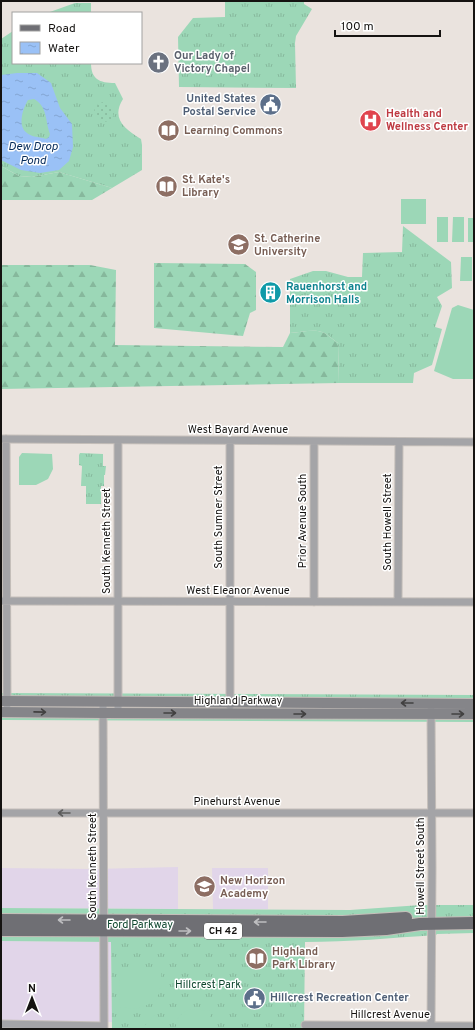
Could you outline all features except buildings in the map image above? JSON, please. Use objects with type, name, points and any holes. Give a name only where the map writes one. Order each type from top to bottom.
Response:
[{"type":"main road","name":"CH 42","points":[[1,920],[104,925],[342,931],[386,929],[432,920],[474,916]]},
{"type":"main road","name":"CH 42","points":[[432,920],[474,923]]},
{"type":"main road","name":"CH 42","points":[[1,930],[104,925]]},
{"type":"street","name":"West Bayard Avenue","points":[[3,439],[474,442]]},
{"type":"street","points":[[3,439],[4,706]]},
{"type":"street","name":"South Kenneth Street","points":[[118,440],[118,713]]},
{"type":"street","name":"South Sumner Street","points":[[230,441],[230,714]]},
{"type":"street","name":"Prior Avenue South","points":[[314,441],[314,602]]},
{"type":"street","name":"South Howell Street","points":[[398,602],[399,442]]},
{"type":"street","name":"West Eleanor Avenue","points":[[4,601],[474,602]]},
{"type":"street","name":"South Kenneth Street","points":[[103,702],[104,1027]]},
{"type":"street","name":"Highland Parkway","points":[[4,706],[103,702],[230,702],[431,708],[474,714]]},
{"type":"street","name":"Highland Parkway","points":[[4,706],[103,713],[230,714],[431,708],[474,704]]},
{"type":"street","name":"Howell Street South","points":[[431,708],[431,1027]]},
{"type":"street","name":"Pinehurst Avenue","points":[[1,813],[474,813]]},
{"type":"street","points":[[1,1024],[104,1027]]},
{"type":"street","name":"Hillcrest Avenue","points":[[305,1025],[431,1027],[474,1026]]},
{"type":"shaded area","points":[[178,867],[178,909],[1,908],[1,868],[94,869]]},
{"type":"shaded area","points":[[212,868],[268,868],[268,909],[213,909]]},
{"type":"shaded area","points":[[1,941],[111,942],[112,1022],[1,1021]]},
{"type":"green space","points":[[225,1],[304,1],[304,4],[312,9],[296,36],[296,88],[179,87],[178,37],[193,18],[225,17]]},
{"type":"green space","points":[[75,3],[91,3],[91,12],[50,12]]},
{"type":"green space","points":[[12,32],[12,64],[91,64],[92,73],[97,79],[104,82],[115,83],[123,99],[118,112],[121,122],[129,131],[141,139],[142,170],[112,188],[59,172],[32,177],[19,176],[1,166],[1,39]]},
{"type":"green space","points":[[100,102],[108,102],[114,108],[114,116],[108,122],[100,122],[94,116],[94,108]]},
{"type":"green space","points":[[1,166],[19,176],[32,177],[59,172],[112,188],[92,200],[1,200]]},
{"type":"green space","points":[[401,199],[426,199],[426,224],[401,224]]},
{"type":"green space","points":[[437,217],[448,217],[448,242],[437,242]]},
{"type":"green space","points":[[453,217],[464,217],[464,242],[452,242]]},
{"type":"green space","points":[[468,218],[474,218],[474,242],[468,242]]},
{"type":"green space","points":[[403,226],[451,262],[452,288],[437,297],[442,306],[435,327],[442,329],[432,365],[414,373],[413,383],[339,383],[338,343],[326,334],[319,331],[290,333],[290,279],[313,271],[326,271],[348,277],[362,277],[363,253],[402,252]]},
{"type":"green space","points":[[461,257],[472,257],[472,281],[460,281]]},
{"type":"green space","points":[[154,263],[245,264],[256,272],[256,310],[250,313],[243,336],[154,328]]},
{"type":"green space","points":[[1,265],[90,265],[116,270],[115,345],[283,347],[290,333],[311,331],[322,332],[338,343],[339,383],[1,389]]},
{"type":"green space","points":[[458,305],[474,310],[474,379],[453,379],[434,371],[452,308]]},
{"type":"green space","points":[[22,453],[52,454],[53,469],[48,479],[36,485],[19,485],[19,457]]},
{"type":"green space","points":[[80,453],[103,454],[103,466],[106,466],[104,486],[101,486],[101,504],[86,504],[86,486],[81,486],[82,466],[79,465]]},
{"type":"green space","points":[[1,693],[474,695],[474,722],[1,720]]},
{"type":"green space","points":[[421,905],[474,905],[474,933],[437,934],[354,941],[305,942],[304,1029],[112,1029],[111,942],[1,941],[1,908],[350,910]]},
{"type":"green space","points":[[125,967],[161,967],[161,985],[157,999],[140,1008],[120,1007],[119,973]]},
{"type":"green space","points":[[191,1009],[210,1011],[210,1029],[176,1029],[180,1016]]},
{"type":"green space","points":[[154,1015],[170,1029],[142,1029]]},
{"type":"water","name":"Dew Drop Pond","points":[[37,73],[51,83],[60,108],[72,124],[73,147],[69,161],[59,170],[40,173],[21,170],[1,160],[1,75]],"holes":[[[34,99],[39,102],[44,110],[50,134],[46,139],[29,134],[22,126],[23,112],[28,100]]]},
{"type":"place","name":"Our Lady of Victory Chapel","points":[[158,62]]},
{"type":"place","name":"United States Postal Service","points":[[271,105]]},
{"type":"place","name":"Health and Wellness Center","points":[[371,120]]},
{"type":"place","name":"Learning Commons","points":[[169,131]]},
{"type":"place","name":"St. Kate's Library","points":[[166,186]]},
{"type":"place","name":"St. Catherine University","points":[[238,245]]},
{"type":"place","name":"Rauenhorst and Morrison Halls","points":[[271,293]]},
{"type":"place","name":"New Horizon Academy","points":[[204,887]]},
{"type":"place","name":"Highland Park Library","points":[[257,958]]},
{"type":"place","name":"Hillcrest Recreation Center","points":[[254,998]]},
{"type":"park label","name":"Ford Parkway","points":[[140,925]]},
{"type":"park label","name":"Hillcrest Park","points":[[208,985]]}]
